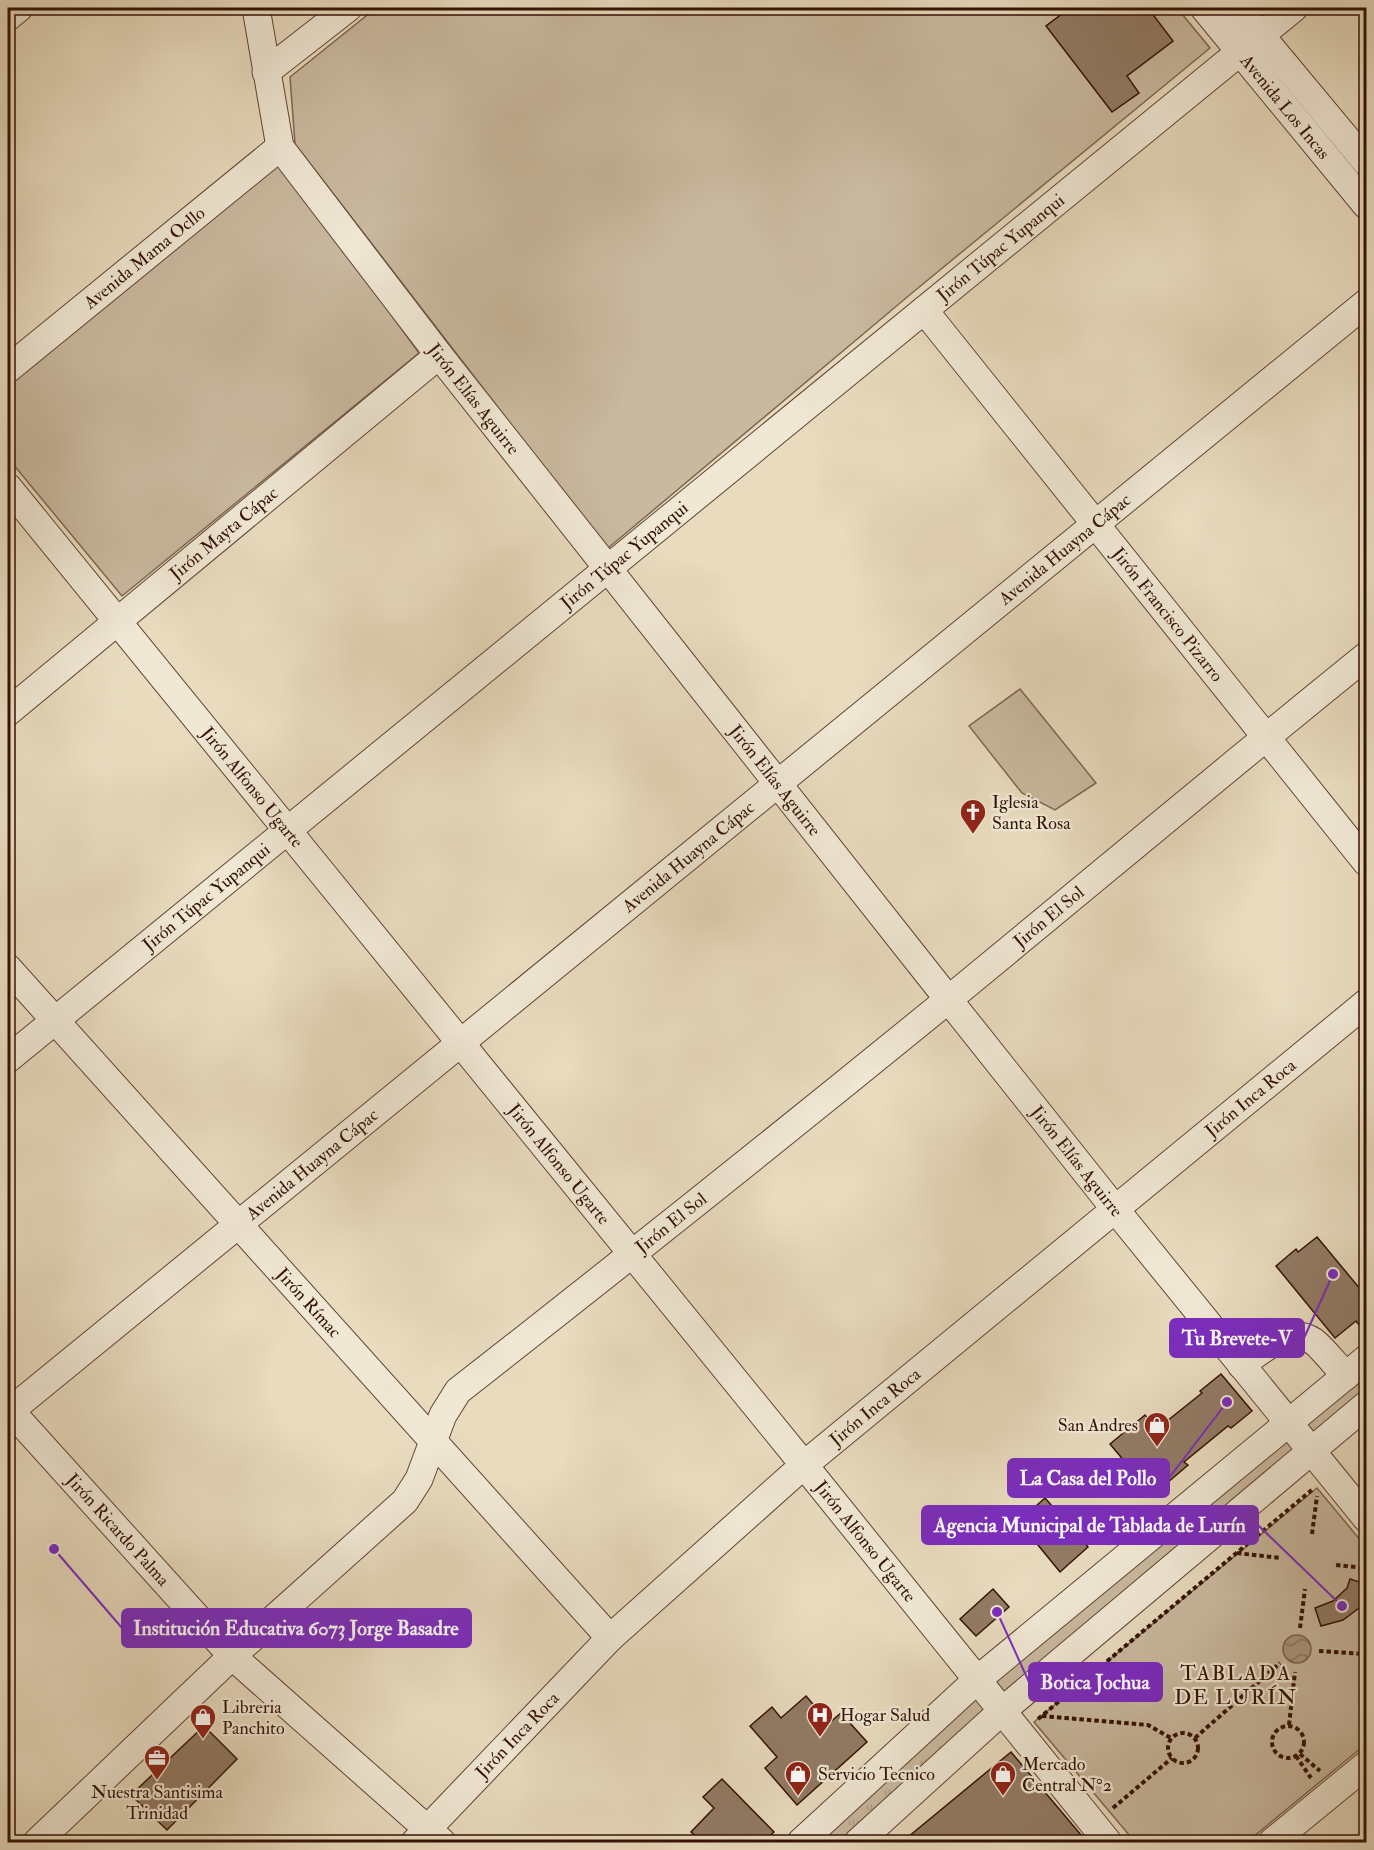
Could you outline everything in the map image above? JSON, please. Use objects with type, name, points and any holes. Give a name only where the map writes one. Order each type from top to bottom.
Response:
[{"type":"street","points":[[8,17],[19,8]]},
{"type":"street","name":"Jirón Elías Aguirre","points":[[255,8],[280,147],[440,355],[948,999],[1287,1423],[1366,1518]]},
{"type":"street","points":[[266,72],[348,8]]},
{"type":"street","name":"Avenida Los Incas","points":[[1204,8],[1251,43],[1366,162]]},
{"type":"street","name":"Avenida Los Incas","points":[[1239,8],[1251,43],[1366,205]]},
{"type":"street","name":"Jirón Túpac Yupanqui","points":[[8,1059],[1294,8]]},
{"type":"street","name":"Avenida Mama Ocllo","points":[[8,369],[280,147]]},
{"type":"street","name":"Avenida Huayna Cápac","points":[[9,1409],[238,1225],[1366,303]]},
{"type":"street","name":"Jirón Francisco Pizarro","points":[[924,310],[1366,862]]},
{"type":"street","name":"Jirón Mayta Cápac","points":[[8,712],[440,355]]},
{"type":"street","name":"Jirón Alfonso Ugarte","points":[[8,487],[1108,1842]]},
{"type":"street","name":"Jirón El Sol","points":[[37,1842],[232,1656],[405,1501],[419,1479],[443,1415],[458,1391],[948,999],[1366,656]]},
{"type":"street","name":"Jirón Rímac","points":[[8,968],[610,1638]]},
{"type":"street","name":"Jirón Inca Roca","points":[[428,1838],[610,1638],[804,1465],[1366,1003]]},
{"type":"street","points":[[801,1842],[977,1680],[1356,1367],[1313,1341],[1301,1337],[1289,1337],[1275,1341],[1241,1365]]},
{"type":"street","points":[[858,1842],[1002,1711],[1366,1405]]},
{"type":"street","name":"Jirón Ricardo Palma","points":[[9,1409],[232,1656],[428,1838]]},
{"type":"street","points":[[1272,1842],[1366,1765]]},
{"type":"path","points":[[1034,1722],[1318,1485],[1312,1534]]},
{"type":"path","points":[[1237,1553],[1280,1558]]},
{"type":"path","points":[[1336,1565],[1366,1568]]},
{"type":"path","points":[[1300,1628],[1305,1589]]},
{"type":"path","points":[[1319,1651],[1366,1654]]},
{"type":"path","points":[[1195,1738],[1280,1664]]},
{"type":"path","points":[[1289,1725],[1295,1672]]},
{"type":"path","points":[[1042,1716],[1148,1725],[1171,1738]]},
{"type":"path","points":[[1289,1725],[1302,1734],[1305,1744],[1298,1755],[1292,1758],[1277,1755],[1272,1746],[1276,1731],[1289,1725]]},
{"type":"path","points":[[1183,1732],[1195,1738],[1199,1746],[1193,1759],[1180,1763],[1172,1758],[1168,1750],[1174,1735],[1183,1732]]},
{"type":"path","points":[[1298,1755],[1327,1777]]},
{"type":"path","points":[[1298,1755],[1316,1786]]},
{"type":"path","points":[[1109,1811],[1172,1758]]},
{"type":"green space","points":[[376,8],[1177,8],[1210,48],[912,293],[607,549],[295,144],[290,77]]},
{"type":"green space","points":[[280,162],[419,353],[122,596],[8,458],[8,383]]},
{"type":"green space","points":[[1020,689],[1096,783],[1055,810],[1022,793],[969,726]]},
{"type":"green space","points":[[1366,1370],[1366,1395],[1312,1439],[1300,1424]]},
{"type":"green space","points":[[1287,1436],[1295,1451],[1002,1699],[991,1683]]},
{"type":"green space","points":[[1317,1488],[1366,1547],[1366,1744],[1247,1842],[1135,1842],[1034,1722]]},
{"type":"green space","points":[[975,1693],[990,1711],[846,1842],[813,1842]]},
{"type":"water","points":[[1297,1635],[1307,1639],[1311,1649],[1307,1659],[1297,1663],[1287,1659],[1283,1649],[1287,1639]]},
{"type":"building","points":[[1070,8],[1148,8],[1173,41],[1127,76],[1139,93],[1112,112],[1046,26]]},
{"type":"building","points":[[1317,1237],[1366,1296],[1366,1334],[1356,1321],[1335,1338],[1276,1266],[1296,1249],[1298,1252]]},
{"type":"building","points":[[1221,1374],[1252,1411],[1231,1428],[1228,1426],[1184,1462],[1188,1465],[1153,1495],[1110,1444],[1145,1415],[1157,1429],[1202,1393],[1200,1391]]},
{"type":"building","points":[[1045,1498],[1088,1547],[1060,1572],[1038,1545],[1049,1536],[1028,1513]]},
{"type":"building","points":[[1350,1579],[1366,1584],[1366,1598],[1363,1605],[1343,1620],[1321,1626],[1315,1608],[1333,1601],[1347,1588]]},
{"type":"building","points":[[993,1589],[1009,1607],[976,1636],[960,1619]]},
{"type":"building","points":[[806,1696],[829,1723],[841,1713],[867,1742],[797,1805],[765,1768],[777,1757],[750,1726],[772,1707],[781,1718]]},
{"type":"building","points":[[204,1726],[237,1759],[167,1830],[131,1795]]},
{"type":"building","name":"Mercado Central N°2","points":[[1011,1752],[1087,1842],[902,1842]]},
{"type":"building","points":[[722,1779],[774,1832],[763,1842],[702,1842],[691,1832],[714,1808],[703,1797]]},
{"type":"place","name":"Iglesia Santa Rosa","points":[[973,835]]},
{"type":"place","name":"Tu Brevete-V","points":[[1333,1274]]},
{"type":"place","name":"La Casa del Pollo","points":[[1227,1402]]},
{"type":"place","name":"San Andres","points":[[1157,1448]]},
{"type":"place","name":"Institución Educativa 6073 Jorge Basadre","points":[[54,1549]]},
{"type":"place","name":"Agencia Municipal de Tablada de Lurín","points":[[1342,1606]]},
{"type":"place","name":"Botica Jochua","points":[[997,1612]]},
{"type":"place","name":"Hogar Salud","points":[[820,1738]]},
{"type":"place","name":"Libreria Panchito","points":[[203,1740]]},
{"type":"place","name":"Nuestra Santisima Trinidad","points":[[157,1781]]},
{"type":"place","name":"Servicio Tecnico","points":[[798,1797]]},
{"type":"place","name":"Mercado Central N°2","points":[[1003,1797]]},
{"type":"district","name":"TABLADA DE LURÍN","points":[[1236,1685]]}]
